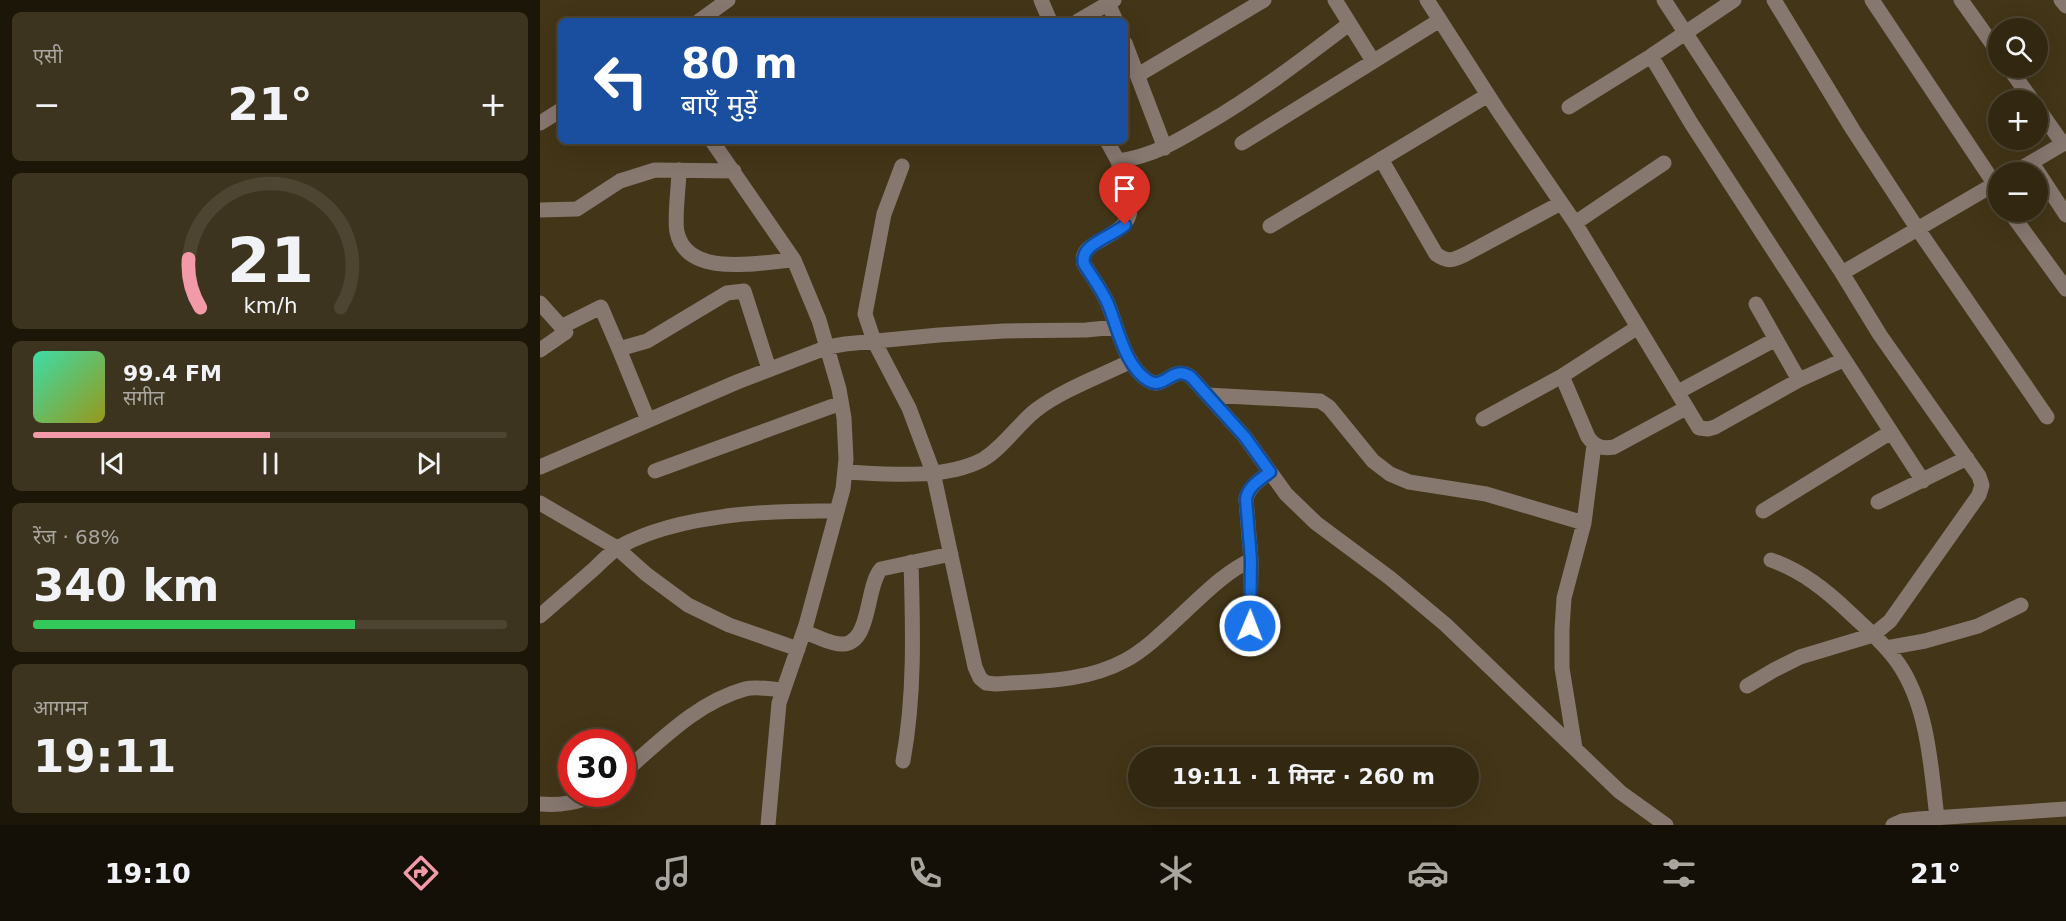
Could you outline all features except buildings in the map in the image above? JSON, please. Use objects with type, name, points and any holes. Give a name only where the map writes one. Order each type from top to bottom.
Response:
[{"type":"street","points":[[703,18],[728,0]]},
{"type":"street","points":[[1041,0],[1049,18]]},
{"type":"street","points":[[1138,75],[1242,6],[1263,0]]},
{"type":"street","points":[[1335,0],[1373,61]]},
{"type":"street","points":[[1427,0],[1575,223],[1699,428],[1708,429],[1843,360]]},
{"type":"street","points":[[1664,0],[1880,335],[1967,458],[1982,485],[1979,495],[1890,621],[1873,635],[1800,657],[1774,669],[1747,686]]},
{"type":"street","points":[[1569,107],[1651,56],[1734,0]]},
{"type":"street","points":[[1774,0],[1853,130],[1917,228],[2047,417]]},
{"type":"street","points":[[1872,0],[1988,172]]},
{"type":"street","points":[[1961,0],[1988,38]]},
{"type":"street","points":[[2061,0],[2066,6]]},
{"type":"street","points":[[1083,18],[1111,2],[1115,18]]},
{"type":"street","points":[[1242,143],[1440,20]]},
{"type":"street","points":[[1118,161],[1149,155],[1165,148],[1234,108],[1349,24]]},
{"type":"street","points":[[1128,51],[1165,148]]},
{"type":"street","points":[[1651,56],[1691,123],[1843,360],[1923,480]]},
{"type":"street","points":[[1270,226],[1488,95]]},
{"type":"street","points":[[540,123],[558,112]]},
{"type":"street","points":[[2034,162],[2065,143],[2048,121]]},
{"type":"street","points":[[714,144],[794,260],[828,347],[844,418],[845,472],[837,511],[804,632],[779,703],[768,825]]},
{"type":"street","points":[[1109,144],[1118,161],[1130,216],[1117,232],[1090,247],[1084,252],[1082,258],[1107,303],[1131,361],[1147,380],[1154,383],[1159,383],[1178,373],[1185,373],[1245,437],[1286,494],[1316,523],[1390,578],[1446,625],[1620,792],[1666,825]]},
{"type":"street","points":[[1381,159],[1436,254],[1443,259],[1452,261],[1466,255],[1561,202]]},
{"type":"street","points":[[1575,223],[1664,163]]},
{"type":"street","points":[[902,166],[884,214],[865,314],[874,341],[909,408],[933,472],[975,667],[980,678],[986,683],[996,684],[1080,677],[1102,671],[1128,659],[1162,633],[1231,572],[1251,560]]},
{"type":"street","points":[[540,210],[577,209],[620,181],[655,170],[734,171]]},
{"type":"street","points":[[679,170],[677,231],[685,248],[702,261],[728,265],[794,260]]},
{"type":"street","points":[[2048,187],[2066,215]]},
{"type":"street","points":[[1842,273],[1917,228],[1988,190]]},
{"type":"street","points":[[2017,222],[2066,290]]},
{"type":"street","points":[[619,350],[647,341],[726,293],[744,291],[769,369]]},
{"type":"street","points":[[540,303],[566,332],[540,350]]},
{"type":"street","points":[[1756,304],[1800,380]]},
{"type":"street","points":[[561,327],[601,306],[648,420]]},
{"type":"street","points":[[540,467],[769,369],[828,347],[874,341],[1004,331],[1086,330],[1116,327]]},
{"type":"street","points":[[1483,419],[1562,376],[1638,327]]},
{"type":"street","points":[[1678,392],[1776,339]]},
{"type":"street","points":[[845,472],[918,475],[957,468],[981,460],[996,449],[1037,409],[1131,361]]},
{"type":"street","points":[[1562,376],[1594,445],[1584,524],[1564,598],[1562,629],[1562,668],[1575,748]]},
{"type":"street","points":[[1207,395],[1320,401],[1329,407],[1373,461],[1390,474],[1409,482],[1486,494],[1584,524]]},
{"type":"street","points":[[656,471],[842,403]]},
{"type":"street","points":[[1594,445],[1604,448],[1614,447],[1686,408]]},
{"type":"street","points":[[1763,511],[1891,432]]},
{"type":"street","points":[[1878,502],[1967,458]]},
{"type":"street","points":[[1250,626],[1251,560],[1246,499],[1248,491],[1270,472]]},
{"type":"street","points":[[540,503],[617,548],[646,574],[688,605],[729,625],[798,649]]},
{"type":"street","points":[[540,616],[617,548],[651,532],[693,522],[748,514],[800,510],[837,511]]},
{"type":"street","points":[[804,632],[836,644],[852,642],[859,635],[865,623],[873,582],[881,569],[951,554]]},
{"type":"street","points":[[1770,560],[1789,567],[1822,587],[1873,635],[1899,664],[1913,691],[1920,712],[1931,766],[1937,818]]},
{"type":"street","points":[[903,761],[908,735],[912,685],[911,562]]},
{"type":"street","points":[[1886,648],[1925,641],[1978,626],[2021,605]]},
{"type":"street","points":[[636,762],[678,726],[709,704],[746,689],[782,690]]},
{"type":"street","points":[[540,804],[558,805]]},
{"type":"street","points":[[1893,825],[1902,821],[2066,808]]},
{"type":"route","points":[[1125,225],[1090,247],[1084,252],[1082,258],[1107,303],[1122,345],[1131,361],[1147,380],[1154,383],[1159,383],[1178,373],[1185,373],[1191,377],[1245,437],[1270,472],[1251,487],[1246,499],[1251,560],[1250,626]]}]
